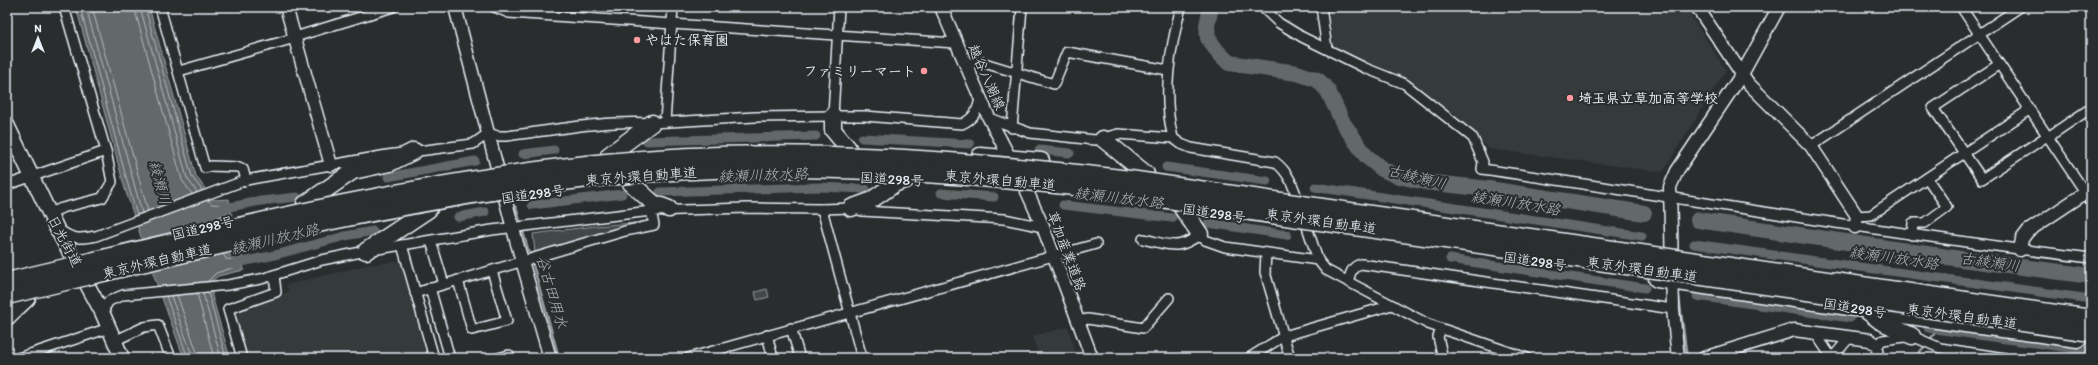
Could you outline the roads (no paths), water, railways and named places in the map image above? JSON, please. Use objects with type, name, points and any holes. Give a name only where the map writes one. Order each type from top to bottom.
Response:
[{"type":"highway","points":[[833,116],[833,130],[848,148]]},
{"type":"highway","points":[[608,155],[658,123]]},
{"type":"highway","points":[[1103,139],[1146,174]]},
{"type":"highway","name":"国道298号","points":[[7,273],[305,204],[377,189],[498,169],[608,155],[747,148],[848,148],[1010,158],[1146,174],[1921,288],[2091,311]]},
{"type":"highway","points":[[305,204],[353,171],[390,162],[414,151]]},
{"type":"highway","name":"東京外環自動車道","points":[[7,281],[312,211],[419,189],[492,177],[606,162],[667,158],[759,154],[837,155],[950,161],[1130,179],[2091,318]]},
{"type":"highway","name":"東京外環自動車道","points":[[7,296],[307,226],[494,191],[608,177],[667,173],[775,169],[830,169],[940,174],[1091,189],[2091,333]]},
{"type":"highway","name":"国道298号","points":[[7,303],[244,248],[429,209],[506,197],[631,182],[800,176],[907,179],[1026,189],[1182,208],[1672,281],[2091,340]]},
{"type":"highway","points":[[851,208],[870,201],[896,183],[907,179]]},
{"type":"highway","points":[[631,182],[654,203],[669,209]]},
{"type":"highway","points":[[1182,208],[1200,234]]},
{"type":"highway","points":[[366,251],[429,209]]},
{"type":"highway","points":[[7,317],[27,298]]},
{"type":"highway","points":[[1866,309],[1880,321],[1912,336]]},
{"type":"main road","name":"日光街道","points":[[7,126],[56,227],[102,312],[122,358]]},
{"type":"street","points":[[50,213],[62,208],[102,198],[112,182],[106,152],[64,7]]},
{"type":"street","points":[[160,7],[205,168],[211,166],[239,167],[243,169],[246,180]]},
{"type":"street","points":[[286,7],[331,165]]},
{"type":"street","points":[[178,71],[394,7]]},
{"type":"street","points":[[454,7],[506,197],[522,262],[550,358]]},
{"type":"street","points":[[494,7],[509,10],[672,24],[955,43]]},
{"type":"street","points":[[658,123],[673,7]]},
{"type":"street","points":[[833,116],[839,7]]},
{"type":"street","name":"越谷八潮線","points":[[941,7],[964,64],[989,118],[1010,158]]},
{"type":"street","points":[[1012,128],[1022,7]]},
{"type":"street","points":[[1172,138],[1168,110],[1168,70],[1181,7]]},
{"type":"street","points":[[1262,7],[1279,24],[1327,49],[1405,84],[1472,138],[1481,157],[1482,169],[1856,221],[1912,235],[2091,258]]},
{"type":"street","points":[[1321,7],[1327,49]]},
{"type":"street","points":[[1697,7],[1742,74],[1810,146],[1856,221]]},
{"type":"street","points":[[1678,358],[1672,310],[1669,196],[1677,171],[1742,74],[1779,7]]},
{"type":"street","points":[[1961,7],[1998,65],[2089,194],[2028,231],[2022,239],[2020,250]]},
{"type":"street","points":[[1810,146],[2020,7]]},
{"type":"street","points":[[964,64],[981,62],[1054,84],[1067,52],[1168,70]]},
{"type":"street","points":[[1998,65],[1933,108],[1982,179],[2091,108]]},
{"type":"street","points":[[56,227],[70,238],[78,239],[96,236],[246,180],[414,151],[473,144],[489,134],[507,136],[566,128],[638,122],[658,123],[755,117],[865,116],[962,124],[972,119],[976,113],[980,99]]},
{"type":"street","points":[[1856,221],[1871,215],[2029,110]]},
{"type":"street","points":[[989,118],[1030,134],[1095,140],[1118,134],[1172,138],[1191,148],[1275,162],[1284,169],[1289,176],[1318,260],[1326,270],[1440,329],[1527,358]]},
{"type":"street","points":[[7,185],[106,152]]},
{"type":"street","name":"草加産業道路","points":[[1010,158],[1043,227],[1092,358]]},
{"type":"street","points":[[1912,235],[1913,223],[1925,223],[1947,207],[1927,178]]},
{"type":"street","points":[[102,312],[109,301],[116,297],[138,293],[228,285],[274,276],[322,260],[366,251],[514,228],[669,209],[851,208],[862,211],[1004,219],[1043,227]]},
{"type":"street","points":[[822,209],[862,358]]},
{"type":"street","points":[[415,293],[625,231],[654,225],[651,211]]},
{"type":"street","points":[[1143,239],[1182,245],[1190,242],[1200,234],[1205,240],[1215,245],[1318,260]]},
{"type":"street","points":[[431,241],[444,284]]},
{"type":"street","points":[[688,358],[1096,244]]},
{"type":"street","points":[[402,245],[434,358]]},
{"type":"street","points":[[1266,253],[1265,272],[1290,358]]},
{"type":"street","points":[[1348,282],[1351,271],[1356,265],[1360,264],[1672,310]]},
{"type":"street","points":[[458,280],[472,330],[507,320],[492,271]]},
{"type":"street","points":[[242,358],[228,309],[276,292],[274,276]]},
{"type":"street","points":[[430,288],[450,358]]},
{"type":"street","points":[[1078,321],[1088,319],[1143,328],[1169,298]]},
{"type":"street","points":[[1249,358],[1284,336],[1392,305]]},
{"type":"street","points":[[18,358],[144,327],[158,325],[171,358]]},
{"type":"street","points":[[791,328],[800,358]]},
{"type":"street","points":[[1440,329],[1438,337],[1443,358]]},
{"type":"street","points":[[1705,358],[1794,330],[1870,340],[1877,345],[1878,352],[1872,358]]},
{"type":"street","points":[[1815,333],[1833,358],[1849,338]]},
{"type":"street","points":[[767,335],[773,358]]},
{"type":"street","points":[[1877,345],[1883,340],[1912,336],[1940,348],[1980,356],[2005,358]]},
{"type":"street","points":[[498,358],[509,355],[510,358]]},
{"type":"water","name":"綾瀬川","points":[[76,7],[149,7],[196,176],[213,200],[229,199],[232,215],[219,221],[227,255],[242,255],[244,270],[218,276],[212,281],[212,296],[230,358],[184,358],[154,276],[125,189]]},
{"type":"waterway","name":"古綾瀬川","points":[[1211,7],[1207,25],[1208,38],[1217,51],[1229,63],[1297,73],[1318,80],[1328,91],[1343,123],[1366,156],[1382,169],[1395,175],[1425,182],[1489,189],[1644,213]]},
{"type":"waterway","name":"綾瀬川放水路","points":[[647,141],[816,136]]},
{"type":"waterway","name":"綾瀬川放水路","points":[[862,138],[970,144]]},
{"type":"waterway","name":"綾瀬川放水路","points":[[523,154],[554,150]]},
{"type":"waterway","name":"綾瀬川放水路","points":[[1039,150],[1070,153]]},
{"type":"waterway","name":"綾瀬川放水路","points":[[388,177],[475,161]]},
{"type":"waterway","name":"綾瀬川放水路","points":[[1166,167],[1267,181]]},
{"type":"waterway","name":"綾瀬川放水路","points":[[660,192],[819,187],[866,189]]},
{"type":"waterway","name":"綾瀬川放水路","points":[[1315,187],[1642,236]]},
{"type":"waterway","name":"綾瀬川放水路","points":[[941,193],[994,197]]},
{"type":"waterway","name":"綾瀬川放水路","points":[[532,205],[622,194]]},
{"type":"waterway","name":"綾瀬川放水路","points":[[219,209],[261,201],[297,197]]},
{"type":"waterway","name":"綾瀬川放水路","points":[[1063,205],[1172,218]]},
{"type":"waterway","name":"谷古田用水","points":[[516,207],[520,221]]},
{"type":"waterway","name":"綾瀬川放水路","points":[[458,217],[485,212]]},
{"type":"waterway","name":"古綾瀬川","points":[[1698,220],[1961,259],[2091,276]]},
{"type":"waterway","name":"綾瀬川放水路","points":[[1208,223],[1287,235]]},
{"type":"waterway","name":"綾瀬川放水路","points":[[232,264],[275,255],[345,236],[373,231]]},
{"type":"waterway","name":"谷古田用水","points":[[523,232],[530,256]]},
{"type":"waterway","name":"綾瀬川放水路","points":[[1694,244],[2091,299]]},
{"type":"waterway","name":"綾瀬川放水路","points":[[1450,259],[1645,288]]},
{"type":"waterway","name":"谷古田用水","points":[[532,261],[559,358]]},
{"type":"waterway","name":"綾瀬川放水路","points":[[1697,296],[1850,318]]},
{"type":"waterway","points":[[1679,297],[1687,358]]},
{"type":"waterway","name":"綾瀬川放水路","points":[[1928,328],[2091,351]]},
{"type":"waterway","points":[[1929,341],[1937,330]]},
{"type":"waterway","points":[[1914,358],[1926,345]]},
{"type":"place","name":"やはた保育園","points":[[637,40]]},
{"type":"place","name":"ファミリーマート","points":[[924,71]]},
{"type":"place","name":"埼玉県立草加高等学校","points":[[1570,98]]}]
